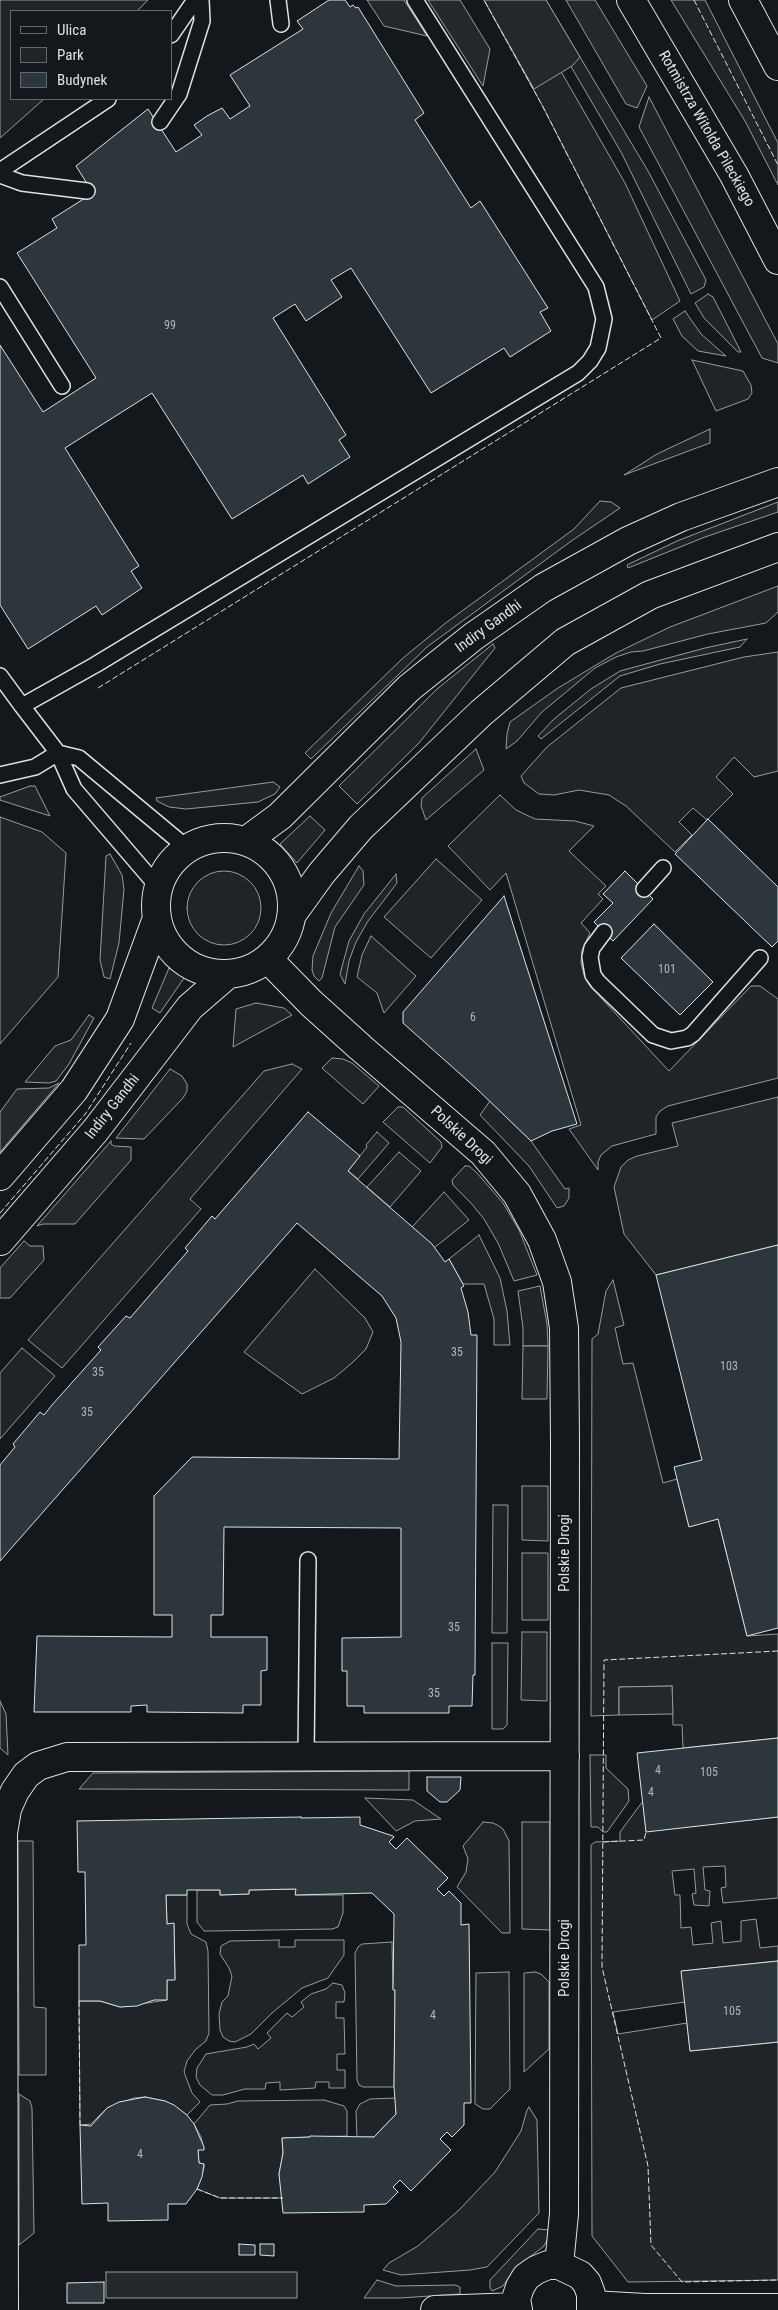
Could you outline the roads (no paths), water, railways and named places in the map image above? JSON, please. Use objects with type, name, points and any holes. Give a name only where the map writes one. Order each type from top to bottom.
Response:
[{"type":"street","name":"Rotmistrza Witolda Pileckiego","points":[[631,0],[734,175],[778,260]]},
{"type":"street","points":[[743,0],[778,66]]},
{"type":"street","name":"Indiry Gandhi","points":[[246,841],[280,816],[409,688],[474,636],[543,588],[637,537],[681,517],[778,482]]},
{"type":"street","points":[[157,918],[165,941],[181,959],[203,971],[227,974],[249,970],[268,959],[285,939],[293,914],[321,874],[361,827],[481,713],[565,642],[650,595],[778,547]]},
{"type":"street","points":[[0,1176],[74,1090],[120,1019],[157,918],[158,887],[165,872],[187,848],[216,838],[246,841],[267,852],[282,869],[292,890],[293,914]]},
{"type":"street","name":"Polskie Drogi","points":[[268,959],[328,1019],[483,1153],[517,1194],[542,1240],[557,1282],[564,1328],[565,1756],[564,2236],[559,2265]]},
{"type":"street","name":"Indiry Gandhi","points":[[0,1241],[95,1131],[190,1007],[227,974]]},
{"type":"street","points":[[4,2310],[3,1833],[7,1809],[15,1791],[26,1775],[38,1766],[67,1757],[565,1756]]},
{"type":"street","points":[[435,2310],[517,2308],[520,2288],[526,2277],[548,2265],[570,2268],[583,2279],[591,2294],[592,2308],[778,2308]]},
{"type":"lane","points":[[172,34],[195,0]]},
{"type":"lane","points":[[160,122],[179,94],[202,21],[201,0]]},
{"type":"lane","points":[[278,0],[281,24]]},
{"type":"lane","points":[[22,706],[112,654],[578,373],[590,361],[598,348],[604,319],[596,287],[415,0]]},
{"type":"lane","points":[[0,171],[106,100]]},
{"type":"lane","points":[[0,175],[22,183],[87,191]]},
{"type":"lane","points":[[0,287],[62,386]]},
{"type":"lane","points":[[0,676],[58,752],[74,789],[158,887]]},
{"type":"lane","points":[[0,775],[35,767],[58,752],[78,758],[187,848]]},
{"type":"lane","points":[[644,889],[664,868]]},
{"type":"lane","points":[[604,932],[592,948],[590,957],[594,975],[598,982],[653,1036],[671,1041],[687,1038],[694,1034],[760,958]]},
{"type":"lane","points":[[306,1757],[308,1560]]}]
